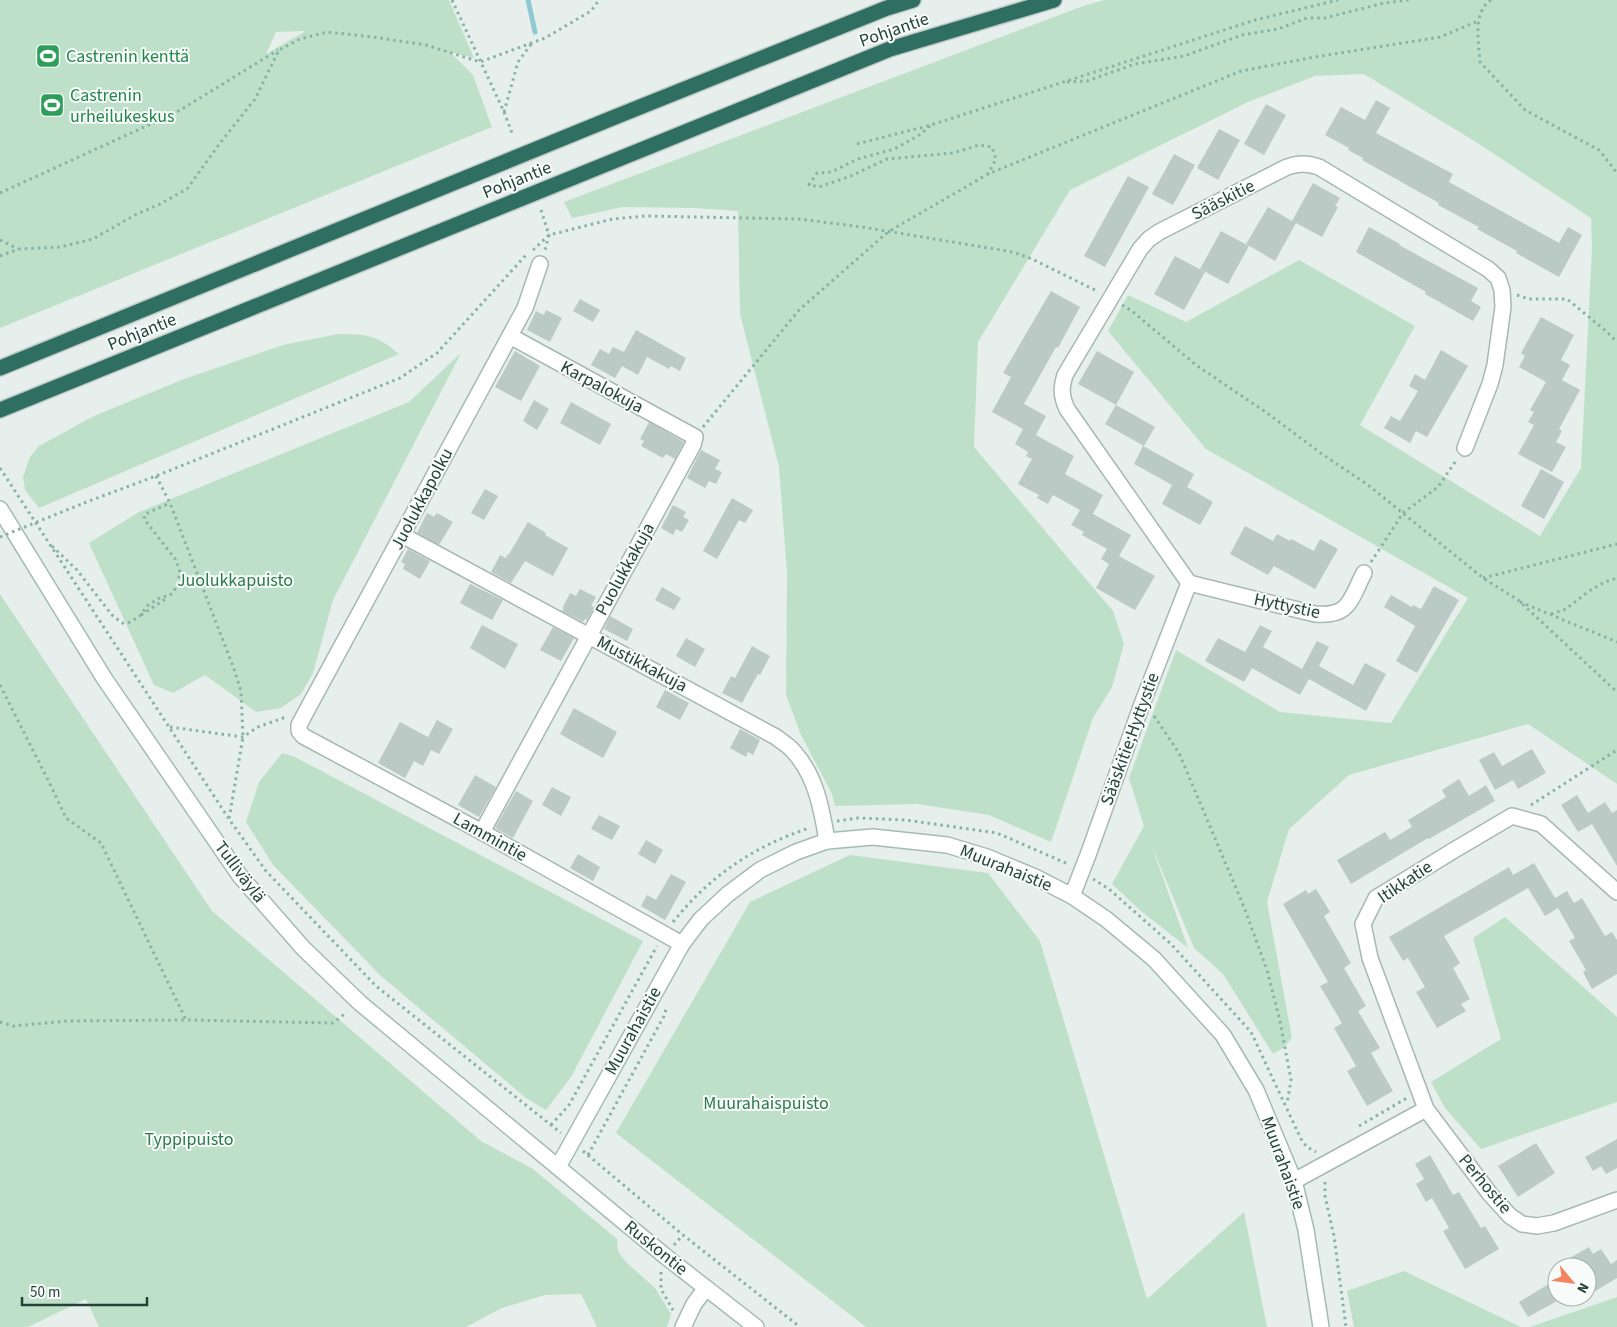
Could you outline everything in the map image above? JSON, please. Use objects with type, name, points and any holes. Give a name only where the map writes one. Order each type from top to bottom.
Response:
[{"type":"highway","name":"Pohjantie","points":[[0,368],[615,117],[887,8],[913,0]]},
{"type":"highway","name":"Pohjantie","points":[[0,410],[890,49],[1054,0]]},
{"type":"street","name":"Sääskitie","points":[[1189,583],[1072,417],[1062,398],[1062,386],[1066,375],[1140,249],[1149,239],[1159,232],[1287,167],[1298,163],[1310,164],[1488,269],[1498,278],[1502,290]]},
{"type":"street","name":"Juolukkapolku","points":[[299,731],[299,724],[525,308],[540,264]]},
{"type":"street","points":[[1465,448],[1490,384],[1495,365],[1503,307],[1502,290]]},
{"type":"street","name":"Karpalokuja","points":[[510,336],[695,437]]},
{"type":"street","name":"Puolukkakuja","points":[[482,832],[693,445],[695,437]]},
{"type":"street","name":"Tulliväylä","points":[[0,509],[104,678],[240,876],[302,948],[360,1003],[558,1167]]},
{"type":"street","name":"Mustikkakuja","points":[[402,535],[776,737],[794,752],[808,774],[818,797],[827,841]]},
{"type":"street","name":"Hyttystie","points":[[1189,583],[1315,614],[1329,615],[1340,612],[1348,603],[1364,573]]},
{"type":"street","name":"Sääskitie;Hyttystie","points":[[1072,896],[1142,704],[1189,583]]},
{"type":"street","name":"Lammintie","points":[[299,731],[303,736],[482,832],[682,944]]},
{"type":"street","points":[[1512,816],[1541,824],[1617,892]]},
{"type":"street","name":"Itikkatie","points":[[1426,1110],[1370,958],[1363,924],[1376,898],[1512,816]]},
{"type":"street","name":"Muurahaistie","points":[[558,1167],[682,944],[701,919],[721,900],[760,870],[796,852],[827,841],[873,837],[947,845],[988,857],[1035,877],[1072,896],[1106,918],[1154,959],[1223,1035],[1256,1090],[1294,1181],[1306,1230],[1321,1327]]},
{"type":"street","points":[[1294,1181],[1426,1110]]},
{"type":"street","name":"Perhostie","points":[[1426,1110],[1490,1194],[1510,1216],[1522,1224],[1537,1226],[1554,1223],[1617,1200]]},
{"type":"street","name":"Ruskontie","points":[[558,1167],[756,1327]]},
{"type":"street","points":[[683,1327],[694,1304],[706,1288]]},
{"type":"path","points":[[452,0],[512,133]]},
{"type":"path","points":[[0,193],[177,112],[279,50],[300,40],[328,32],[426,44],[480,62],[545,38],[591,11],[599,0]]},
{"type":"path","points":[[857,144],[931,125],[1255,20],[1338,0]]},
{"type":"path","points":[[1061,82],[1087,81],[1135,64],[1184,56],[1242,34],[1278,28],[1307,18],[1325,18],[1384,3],[1409,0]]},
{"type":"path","points":[[1491,0],[1485,4],[1478,22],[1480,62],[1525,110],[1599,150],[1617,173]]},
{"type":"path","points":[[695,437],[799,310],[888,232],[988,174],[1241,71],[1440,37],[1478,22]]},
{"type":"path","points":[[504,112],[518,62],[532,43]]},
{"type":"path","points":[[0,256],[19,249],[60,247],[93,239],[135,215],[188,189],[220,142],[255,99],[279,50]]},
{"type":"path","points":[[931,125],[918,136],[894,149],[858,159],[831,172],[818,173],[808,185],[818,187],[851,176],[888,159],[954,153],[980,145],[992,147],[996,158],[988,174]]},
{"type":"path","points":[[541,210],[549,235]]},
{"type":"path","points":[[0,537],[400,378],[437,352],[523,258],[549,235],[614,219],[645,216],[799,219],[1013,252],[1032,259],[1111,298],[1132,311],[1196,366],[1267,413],[1368,485],[1483,578],[1518,600],[1617,642]]},
{"type":"path","points":[[0,240],[19,249]]},
{"type":"path","points":[[1502,290],[1529,299],[1567,299],[1617,342]]},
{"type":"path","points":[[1364,573],[1403,513],[1438,486],[1465,448]]},
{"type":"path","points":[[0,468],[229,819],[266,871],[376,986],[552,1125],[682,1235],[800,1327]]},
{"type":"path","points":[[156,476],[170,503],[234,669],[240,691],[243,737],[229,819]]},
{"type":"path","points":[[48,542],[77,570],[112,616],[122,623],[133,622],[148,606],[161,597],[169,596],[178,583],[180,572],[176,560],[144,519],[145,514],[170,503]]},
{"type":"path","points":[[1483,578],[1617,544]]},
{"type":"path","points":[[1550,614],[1566,609],[1589,591],[1617,578]]},
{"type":"path","points":[[1518,600],[1617,692]]},
{"type":"path","points":[[0,685],[66,818],[101,843],[186,1020]]},
{"type":"path","points":[[1142,704],[1158,720],[1178,753],[1244,907],[1264,961],[1280,1021],[1291,1080],[1286,1105]]},
{"type":"path","points":[[170,727],[243,737],[258,727],[307,710]]},
{"type":"path","points":[[1512,816],[1617,750]]},
{"type":"path","points":[[552,1125],[568,1104],[664,934],[685,907],[718,876],[752,852],[788,835],[824,823],[858,818],[906,820],[998,833],[1069,865],[1109,889],[1171,944],[1251,1032],[1301,1139],[1325,1163],[1324,1196],[1334,1236],[1346,1327]]},
{"type":"path","points":[[0,1022],[14,1026],[67,1021],[186,1020],[333,1023],[360,1003]]},
{"type":"path","points":[[1355,1128],[1419,1091]]},
{"type":"path","points":[[1315,1151],[1323,1147]]},
{"type":"green space","points":[[0,0],[449,0],[474,58],[450,52],[473,75],[492,127],[0,328]],"holes":[[[276,32],[304,32],[266,54]]]},
{"type":"green space","points":[[1104,0],[1617,0],[1617,784],[1528,724],[1349,775],[1289,829],[1267,902],[1292,1038],[1282,1049],[1273,1054],[1223,974],[1194,948],[1151,844],[1188,948],[1141,911],[1112,884],[1144,826],[1129,778],[1176,650],[1280,712],[1391,723],[1468,598],[1206,449],[1108,331],[1128,295],[1186,322],[1299,260],[1415,326],[1360,425],[1540,536],[1581,468],[1592,248],[1591,218],[1476,142],[1364,74],[1315,76],[1248,102],[1070,190],[978,342],[974,447],[1113,611],[1124,644],[1112,687],[1093,718],[1051,842],[989,815],[917,804],[835,806],[832,794],[801,735],[786,695],[787,572],[779,467],[740,314],[738,211],[623,207],[572,218],[564,202],[1083,6]]},
{"type":"green space","points":[[338,334],[356,334],[371,337],[384,343],[399,354],[39,508],[25,490],[23,477],[30,457],[39,446],[94,416],[184,379],[283,345]]},
{"type":"green space","name":"Juolukkapuisto","points":[[461,353],[333,600],[313,673],[301,694],[281,708],[256,712],[205,675],[173,693],[154,685],[89,543],[139,512],[409,402]]},
{"type":"green space","name":"Typpipuisto","points":[[0,594],[212,911],[481,1141],[533,1169],[617,1239],[618,1251],[625,1261],[655,1288],[671,1314],[667,1327],[597,1327],[581,1294],[545,1295],[502,1308],[466,1327],[99,1327],[86,1299],[28,1327],[0,1327]]},
{"type":"green space","points":[[282,753],[295,757],[643,941],[571,1077],[546,1110],[526,1098],[381,976],[273,865],[246,822],[259,782]]},
{"type":"green space","name":"Muurahaispuisto","points":[[850,855],[988,873],[1040,941],[1147,1299],[1244,1212],[1267,1327],[866,1327],[616,1133],[750,902]]},
{"type":"green space","points":[[1505,917],[1617,1017],[1617,1102],[1481,1149],[1445,1108],[1431,1082],[1501,1039],[1473,938]]},
{"type":"green space","points":[[1404,1271],[1521,1327],[1354,1327],[1347,1291]]},
{"type":"green space","points":[[1617,1297],[1617,1327],[1530,1327],[1588,1307],[1597,1307],[1597,1304]]},
{"type":"building","points":[[1376,100],[1390,108],[1376,133],[1453,174],[1449,182],[1559,243],[1568,227],[1582,235],[1559,277],[1477,229],[1479,227],[1438,205],[1439,203],[1362,160],[1363,158],[1348,150],[1349,148],[1325,135],[1341,107],[1365,120]]},
{"type":"building","points":[[1266,104],[1286,115],[1264,155],[1244,144]]},
{"type":"building","points":[[1219,129],[1240,140],[1218,180],[1197,168]]},
{"type":"building","points":[[1174,154],[1195,165],[1173,205],[1152,194]]},
{"type":"building","points":[[1128,176],[1149,187],[1105,267],[1084,256]]},
{"type":"building","points":[[1313,183],[1340,198],[1335,206],[1338,207],[1322,237],[1296,223],[1275,261],[1246,244],[1268,207],[1292,221]]},
{"type":"building","points":[[1369,227],[1478,288],[1471,301],[1481,307],[1473,321],[1356,252]]},
{"type":"building","points":[[1221,231],[1249,246],[1228,284],[1200,269]]},
{"type":"building","points":[[1175,256],[1205,272],[1184,310],[1154,294]]},
{"type":"building","points":[[1051,291],[1080,307],[1024,404],[1046,416],[1036,435],[1074,456],[1065,474],[1103,495],[1093,514],[1131,535],[1119,556],[1155,576],[1135,610],[1096,588],[1109,564],[1101,559],[1107,549],[1082,535],[1084,532],[1071,525],[1080,510],[1053,495],[1048,504],[1037,498],[1039,495],[1018,484],[1032,459],[1026,456],[1028,452],[1015,444],[1023,429],[992,412],[1011,377],[1003,373]]},
{"type":"building","points":[[580,299],[600,310],[593,322],[573,311]]},
{"type":"building","points":[[546,310],[562,318],[550,342],[527,330],[536,311],[544,315]]},
{"type":"building","points":[[1541,317],[1574,335],[1561,360],[1570,365],[1562,380],[1580,390],[1559,429],[1562,431],[1556,442],[1566,447],[1552,472],[1518,454],[1534,425],[1528,422],[1534,412],[1530,410],[1546,382],[1519,367],[1525,356],[1521,353]]},
{"type":"building","points":[[636,330],[686,358],[680,371],[671,366],[669,369],[647,357],[638,375],[622,366],[615,378],[591,365],[600,349],[609,354],[613,347],[624,352]]},
{"type":"building","points":[[1441,350],[1468,366],[1427,437],[1416,431],[1410,443],[1384,428],[1391,416],[1400,421],[1418,391],[1409,386],[1415,374],[1425,380]]},
{"type":"building","points":[[515,351],[540,366],[521,401],[495,387]]},
{"type":"building","points":[[1097,351],[1134,372],[1116,405],[1078,384]]},
{"type":"building","points":[[534,400],[549,409],[537,430],[523,421]]},
{"type":"building","points":[[571,402],[611,424],[600,445],[560,423]]},
{"type":"building","points":[[1116,405],[1155,427],[1144,446],[1105,424]]},
{"type":"building","points":[[649,422],[684,442],[675,459],[666,454],[663,458],[641,446],[644,441],[640,439]]},
{"type":"building","points":[[1143,446],[1194,474],[1187,487],[1213,502],[1200,525],[1162,504],[1172,485],[1134,464]]},
{"type":"building","points":[[701,450],[720,460],[715,469],[722,472],[716,484],[709,481],[705,488],[687,478]]},
{"type":"building","points":[[1541,469],[1564,482],[1544,519],[1521,506]]},
{"type":"building","points":[[485,489],[498,496],[484,520],[471,513]]},
{"type":"building","points":[[732,498],[753,510],[745,523],[739,520],[717,559],[703,551]]},
{"type":"building","points":[[673,505],[686,512],[683,517],[689,520],[682,532],[676,529],[673,535],[661,528]]},
{"type":"building","points":[[427,513],[434,517],[437,513],[453,522],[439,545],[417,533]]},
{"type":"building","points":[[528,522],[546,533],[545,535],[568,548],[553,576],[525,561],[511,583],[491,572],[500,555],[506,558],[509,554]]},
{"type":"building","points":[[1245,526],[1273,541],[1277,534],[1314,551],[1320,539],[1338,549],[1315,589],[1274,566],[1268,575],[1230,554]]},
{"type":"building","points":[[408,549],[430,561],[420,579],[403,569],[405,564],[401,562]]},
{"type":"building","points":[[470,584],[503,600],[492,620],[460,603]]},
{"type":"building","points":[[1434,586],[1459,600],[1417,673],[1396,661],[1415,626],[1384,607],[1391,595],[1412,607],[1413,605],[1421,609]]},
{"type":"building","points":[[662,587],[681,598],[674,610],[655,600]]},
{"type":"building","points":[[580,589],[596,597],[591,606],[594,607],[587,620],[585,619],[583,622],[562,611],[570,593],[576,596]]},
{"type":"building","points":[[610,616],[633,629],[627,641],[604,629]]},
{"type":"building","points":[[482,625],[518,644],[505,669],[470,648]]},
{"type":"building","points":[[1260,625],[1272,631],[1263,647],[1302,669],[1317,641],[1329,647],[1319,666],[1353,685],[1365,663],[1386,674],[1366,711],[1309,679],[1300,695],[1252,668],[1244,682],[1205,661],[1218,638],[1245,652]]},
{"type":"building","points":[[553,627],[574,638],[561,661],[540,650]]},
{"type":"building","points":[[686,638],[705,649],[695,667],[676,656]]},
{"type":"building","points":[[752,646],[770,656],[742,703],[722,693],[731,676],[735,678]]},
{"type":"building","points":[[665,690],[689,703],[680,720],[656,707]]},
{"type":"building","points":[[574,708],[617,732],[603,758],[560,734]]},
{"type":"building","points":[[437,720],[453,729],[439,754],[431,750],[423,766],[414,761],[405,778],[378,763],[400,722],[428,737]]},
{"type":"building","points":[[740,729],[760,740],[753,755],[748,752],[746,757],[730,748]]},
{"type":"building","points":[[1532,749],[1546,773],[1518,789],[1513,780],[1495,790],[1479,760],[1494,752],[1502,766]]},
{"type":"building","points":[[475,775],[496,787],[479,817],[458,805]]},
{"type":"building","points":[[1459,779],[1469,796],[1486,785],[1495,801],[1351,884],[1337,860],[1385,832],[1390,840],[1412,827],[1408,820],[1446,797],[1442,790]]},
{"type":"building","points":[[552,787],[571,797],[561,816],[542,805]]},
{"type":"building","points":[[516,791],[533,801],[513,838],[495,828]]},
{"type":"building","points":[[1577,795],[1588,813],[1605,802],[1612,813],[1617,810],[1617,866],[1592,824],[1578,832],[1561,805]]},
{"type":"building","points":[[599,815],[620,826],[612,840],[591,829]]},
{"type":"building","points":[[646,840],[663,850],[655,864],[638,854]]},
{"type":"building","points":[[578,854],[600,867],[593,881],[570,868]]},
{"type":"building","points":[[1534,863],[1555,898],[1567,891],[1574,903],[1582,898],[1605,936],[1612,932],[1617,940],[1617,974],[1592,989],[1583,972],[1586,970],[1569,941],[1575,938],[1558,908],[1545,916],[1528,888],[1444,936],[1460,963],[1453,968],[1470,999],[1461,1004],[1466,1011],[1437,1028],[1416,992],[1425,987],[1408,958],[1403,961],[1389,937],[1509,867],[1513,875]]},
{"type":"building","points":[[671,874],[686,882],[665,920],[641,906],[647,895],[656,900]]},
{"type":"building","points":[[1316,889],[1330,912],[1324,916],[1351,963],[1344,968],[1366,1006],[1358,1011],[1380,1048],[1371,1053],[1393,1091],[1367,1106],[1347,1071],[1356,1066],[1334,1028],[1342,1023],[1320,986],[1328,982],[1283,904],[1306,890],[1308,894]]},
{"type":"building","points":[[1617,1139],[1617,1168],[1606,1174],[1601,1166],[1593,1171],[1585,1157]]},
{"type":"building","points":[[1536,1143],[1555,1173],[1518,1197],[1498,1166]]},
{"type":"building","points":[[1430,1155],[1453,1195],[1459,1192],[1481,1228],[1485,1226],[1499,1249],[1465,1269],[1443,1231],[1449,1228],[1432,1198],[1426,1202],[1416,1184],[1424,1179],[1415,1164]]},
{"type":"building","points":[[1589,1247],[1593,1254],[1601,1249],[1611,1264],[1617,1260],[1617,1278],[1597,1290],[1597,1257],[1572,1257]]},
{"type":"building","points":[[1547,1285],[1547,1307],[1528,1317],[1519,1302]]},
{"type":"waterway","points":[[528,0],[535,32]]},
{"type":"place","name":"Castrenin kenttä","points":[[48,56]]},
{"type":"place","name":"Castrenin urheilukeskus","points":[[52,105]]}]
